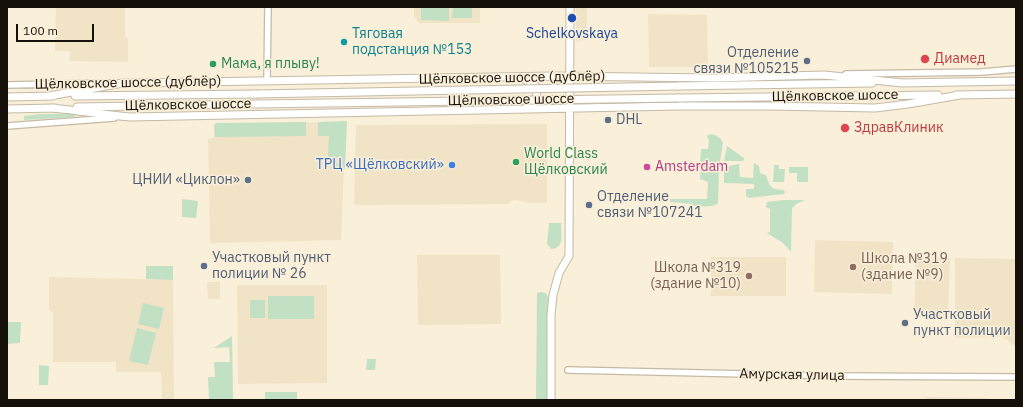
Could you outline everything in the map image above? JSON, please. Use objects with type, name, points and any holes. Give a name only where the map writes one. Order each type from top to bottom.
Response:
[{"type":"main road","points":[[551,400],[551,315],[553,295],[558,273],[569,256],[570,7]]},
{"type":"main road","name":"Щёлковское шоссе (дублёр)","points":[[123,83],[520,77],[648,78],[824,75]]},
{"type":"main road","points":[[824,75],[904,83]]},
{"type":"main road","points":[[520,77],[535,85],[537,91],[536,102],[522,110]]},
{"type":"main road","name":"Щёлковское шоссе","points":[[7,97],[1016,81]]},
{"type":"main road","points":[[49,96],[123,83]]},
{"type":"main road","name":"Щёлковское шоссе","points":[[7,109],[257,104],[1016,94]]},
{"type":"main road","points":[[52,108],[75,110],[100,115],[130,117],[714,106],[875,108],[960,95]]},
{"type":"street","points":[[267,81],[268,7]]},
{"type":"street","name":"Щёлковское шоссе (дублёр)","points":[[824,75],[982,72],[1016,69]]},
{"type":"street","name":"Щёлковское шоссе (дублёр)","points":[[7,85],[123,83]]},
{"type":"street","points":[[7,126],[130,117]]},
{"type":"street","name":"Амурская улица","points":[[568,370],[822,376],[1016,377]]},
{"type":"shaded area","points":[[56,7],[125,7],[125,37],[128,38],[128,62],[70,61],[70,51],[55,51]]},
{"type":"shaded area","points":[[414,7],[480,7],[480,23],[419,23],[414,16]]},
{"type":"shaded area","points":[[576,7],[587,7],[587,40],[576,41]]},
{"type":"shaded area","points":[[648,14],[707,15],[708,67],[649,67]]},
{"type":"shaded area","points":[[346,122],[341,240],[210,243],[208,139],[214,138],[214,126],[273,123]]},
{"type":"shaded area","name":"ТРЦ «Щёлковский»","points":[[547,124],[547,203],[529,203],[513,200],[508,204],[354,205],[356,125]]},
{"type":"shaded area","name":"Школа №319 (здание №9)","points":[[815,240],[893,242],[892,294],[814,292]]},
{"type":"shaded area","points":[[417,255],[500,255],[501,324],[418,325]]},
{"type":"shaded area","name":"Школа №319 (здание №10)","points":[[711,257],[786,257],[786,296],[711,296]]},
{"type":"shaded area","points":[[916,257],[950,258],[948,316],[914,315]]},
{"type":"shaded area","points":[[955,258],[1016,259],[1016,346],[1002,337],[955,338]]},
{"type":"shaded area","points":[[49,277],[173,280],[174,400],[162,400],[161,372],[116,372],[116,362],[53,362],[53,313],[49,310]]},
{"type":"shaded area","points":[[207,282],[220,282],[220,299],[208,299]]},
{"type":"shaded area","points":[[237,285],[327,285],[327,383],[238,384]]},
{"type":"shaded area","points":[[925,397],[986,398],[990,400],[925,400]]},
{"type":"green space","points":[[421,7],[449,7],[449,21],[421,20]]},
{"type":"green space","points":[[453,7],[472,7],[472,18],[452,18]]},
{"type":"green space","points":[[21,87],[86,87],[77,89],[20,89]]},
{"type":"green space","points":[[40,114],[74,114],[76,116],[24,120],[24,116]]},
{"type":"green space","points":[[347,121],[345,169],[332,168],[332,163],[341,163],[341,157],[328,157],[329,136],[318,136],[318,122]]},
{"type":"green space","points":[[306,122],[306,136],[215,137],[214,125],[216,123]]},
{"type":"green space","points":[[710,134],[721,139],[723,143],[719,168],[718,203],[713,206],[694,206],[693,204],[670,202],[670,199],[707,199],[708,182],[700,179],[701,165],[708,164],[708,161],[700,163],[701,149],[708,149],[709,140],[707,136]]},
{"type":"green space","points":[[727,146],[744,158],[744,160],[724,161]]},
{"type":"green space","points":[[754,163],[759,166],[760,173],[766,175],[771,187],[783,190],[785,192],[784,194],[749,198],[746,196],[746,189],[754,189],[754,184],[724,183],[724,167],[740,164],[740,177],[753,178]]},
{"type":"green space","points":[[774,165],[779,165],[779,169],[785,169],[784,182],[773,182]]},
{"type":"green space","points":[[789,167],[808,167],[808,182],[797,182],[797,173],[789,173]]},
{"type":"green space","points":[[182,199],[198,201],[196,218],[182,217]]},
{"type":"green space","points":[[805,200],[796,204],[792,208],[791,252],[783,243],[767,233],[770,232],[770,209],[766,207],[767,202]]},
{"type":"green space","points":[[549,223],[561,223],[562,236],[558,246],[551,249],[547,244]]},
{"type":"green space","points":[[146,266],[173,266],[173,280],[146,279]]},
{"type":"green space","points":[[537,293],[546,293],[548,297],[548,400],[536,400]]},
{"type":"green space","points":[[268,296],[314,296],[314,319],[268,319]]},
{"type":"green space","points":[[250,300],[265,300],[265,318],[250,318]]},
{"type":"green space","points":[[143,303],[164,308],[159,329],[138,324]]},
{"type":"green space","points":[[7,322],[21,322],[20,343],[7,344]]},
{"type":"green space","points":[[137,328],[156,333],[148,365],[129,361]]},
{"type":"green space","points":[[232,336],[233,400],[209,400],[208,377],[215,377],[214,362],[230,362],[229,347],[214,348]]},
{"type":"green space","points":[[367,359],[376,359],[375,370],[366,370]]},
{"type":"green space","points":[[39,365],[49,366],[48,385],[39,385]]},
{"type":"green space","points":[[265,392],[297,392],[297,400],[265,400]]},
{"type":"place","name":"Schelkovskaya","points":[[572,18]]},
{"type":"place","name":"Тяговая подстанция №153","points":[[344,42]]},
{"type":"place","name":"Диамед","points":[[925,59]]},
{"type":"place","name":"Отделение связи №105215","points":[[807,61]]},
{"type":"place","name":"Мама, я плыву!","points":[[213,64]]},
{"type":"place","name":"DHL","points":[[608,120]]},
{"type":"place","name":"ЗдравКлиник","points":[[845,128]]},
{"type":"place","name":"World Class Щёлковский","points":[[516,162]]},
{"type":"place","name":"ТРЦ «Щёлковский»","points":[[452,165]]},
{"type":"place","name":"Amsterdam","points":[[647,167]]},
{"type":"place","name":"ЦНИИ «Циклон»","points":[[248,180]]},
{"type":"place","name":"Отделение связи №107241","points":[[589,205]]},
{"type":"place","name":"Участковый пункт полиции № 26","points":[[204,266]]},
{"type":"place","name":"Школа №319 (здание №9)","points":[[853,267]]},
{"type":"place","name":"Школа №319 (здание №10)","points":[[749,276]]},
{"type":"place","name":"Участковый пункт полиции","points":[[905,323]]}]
